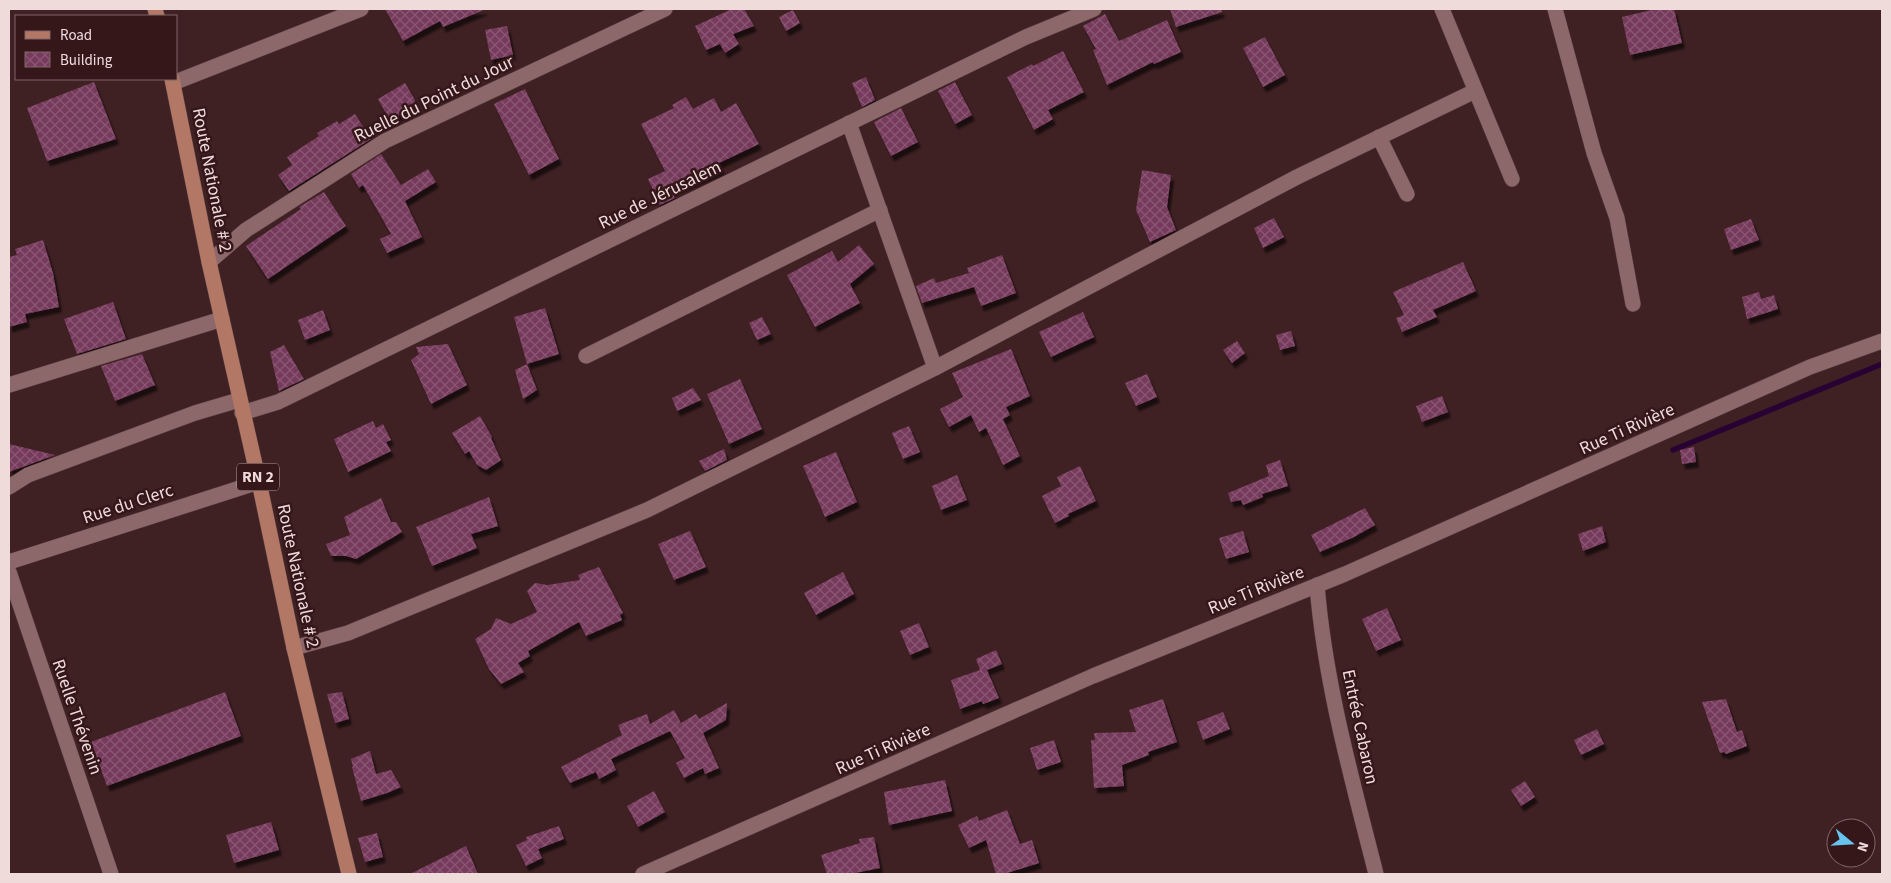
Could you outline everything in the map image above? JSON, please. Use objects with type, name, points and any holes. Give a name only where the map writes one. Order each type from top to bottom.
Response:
[{"type":"main road","name":"Route Nationale # 2","points":[[172,81],[209,262],[259,482],[294,648],[349,874]]},
{"type":"street","points":[[178,79],[361,9]]},
{"type":"street","name":"Ruelle du Point du Jour","points":[[209,262],[246,230],[385,140],[665,9]]},
{"type":"street","name":"Rue de Jérusalem","points":[[9,487],[28,475],[195,414],[278,402],[1026,37],[1094,9]]},
{"type":"street","points":[[1442,9],[1512,179]]},
{"type":"street","points":[[1555,9],[1594,154],[1617,218],[1633,304]]},
{"type":"street","points":[[294,648],[348,633],[647,510],[935,368],[1297,177],[1475,90]]},
{"type":"street","points":[[849,123],[935,368]]},
{"type":"street","points":[[1379,137],[1407,194]]},
{"type":"street","points":[[586,356],[880,210]]},
{"type":"street","points":[[9,385],[222,319]]},
{"type":"street","name":"Rue Ti Rivière","points":[[643,874],[1094,676],[1317,585],[1593,465],[1810,367],[1882,340]]},
{"type":"street","name":"Rue du Clerc","points":[[9,562],[259,482]]},
{"type":"street","name":"Ruelle Thévenin","points":[[9,572],[111,874]]},
{"type":"street","name":"Entrée Cabaron","points":[[1317,585],[1321,631],[1335,709],[1376,874]]},
{"type":"building","points":[[385,9],[486,9],[443,27],[440,21],[403,41]]},
{"type":"building","points":[[732,9],[744,9],[754,26],[733,34],[739,44],[725,53],[720,44],[706,50],[695,26]]},
{"type":"building","points":[[1170,9],[1221,9],[1222,12],[1176,27]]},
{"type":"building","points":[[1656,9],[1674,9],[1682,43],[1630,55],[1622,17]]},
{"type":"building","points":[[793,10],[800,23],[786,31],[779,17]]},
{"type":"building","points":[[1105,14],[1119,41],[1167,20],[1181,52],[1154,64],[1153,62],[1107,85],[1093,50],[1096,49],[1083,26]]},
{"type":"building","points":[[507,26],[513,55],[491,60],[485,30]]},
{"type":"building","points":[[1265,37],[1285,75],[1263,87],[1243,48]]},
{"type":"building","points":[[1063,51],[1084,92],[1048,110],[1053,119],[1034,130],[1007,77]]},
{"type":"building","points":[[866,77],[875,100],[862,107],[852,83]]},
{"type":"building","points":[[94,82],[116,139],[47,161],[27,108]]},
{"type":"building","points":[[955,82],[972,115],[955,124],[938,91]]},
{"type":"building","points":[[405,83],[415,100],[415,106],[390,121],[378,99]]},
{"type":"building","points":[[525,89],[559,159],[529,175],[494,104]]},
{"type":"building","points":[[686,97],[693,109],[714,98],[721,112],[736,103],[759,144],[719,163],[722,169],[671,191],[675,198],[660,205],[648,179],[665,171],[641,124],[674,108],[672,105]]},
{"type":"building","points":[[901,108],[918,142],[891,156],[874,122]]},
{"type":"building","points":[[355,114],[371,139],[289,191],[278,175],[292,165],[287,157],[319,136],[317,133],[337,121],[339,124]]},
{"type":"building","points":[[381,154],[401,185],[428,169],[436,182],[405,201],[422,237],[387,253],[380,239],[391,234],[363,185],[359,188],[351,174]]},
{"type":"building","points":[[1142,170],[1171,175],[1167,207],[1176,230],[1150,242],[1136,210]]},
{"type":"building","points":[[324,192],[346,226],[268,279],[246,246],[301,209],[299,207]]},
{"type":"building","points":[[1274,218],[1284,237],[1263,248],[1254,228]]},
{"type":"building","points":[[1751,219],[1759,240],[1731,250],[1724,229]]},
{"type":"building","points":[[43,240],[53,273],[59,307],[25,314],[27,322],[9,327],[9,257],[17,255],[15,249]]},
{"type":"building","points":[[859,245],[874,264],[850,284],[860,303],[815,327],[787,275],[832,251],[838,262]]},
{"type":"building","points":[[1002,255],[1016,293],[981,306],[974,287],[922,303],[916,286],[934,278],[936,283],[969,273],[967,268]]},
{"type":"building","points":[[1463,262],[1476,291],[1433,310],[1437,317],[1402,332],[1396,318],[1404,315],[1393,292]]},
{"type":"building","points":[[1759,292],[1761,299],[1774,295],[1778,309],[1747,319],[1742,297]]},
{"type":"building","points":[[113,302],[126,339],[77,354],[64,319]]},
{"type":"building","points":[[545,308],[559,354],[527,364],[514,317]]},
{"type":"building","points":[[323,310],[330,330],[305,340],[298,320]]},
{"type":"building","points":[[1083,312],[1094,337],[1051,357],[1039,332]]},
{"type":"building","points":[[762,317],[771,334],[757,340],[749,323]]},
{"type":"building","points":[[1291,331],[1295,346],[1280,350],[1276,335]]},
{"type":"building","points":[[1237,341],[1245,353],[1232,363],[1223,350]]},
{"type":"building","points":[[448,344],[467,385],[431,404],[411,360],[419,354],[416,347]]},
{"type":"building","points":[[284,345],[304,379],[279,391],[270,352]]},
{"type":"building","points":[[1011,349],[1030,396],[1006,407],[1010,415],[1003,419],[1020,456],[1003,465],[986,428],[979,432],[971,415],[949,427],[940,409],[963,397],[952,373]]},
{"type":"building","points":[[142,354],[155,385],[115,401],[101,366]]},
{"type":"building","points":[[527,364],[537,390],[523,399],[515,370]]},
{"type":"building","points":[[1147,374],[1157,397],[1136,406],[1125,383]]},
{"type":"building","points":[[740,379],[762,429],[729,444],[707,394]]},
{"type":"building","points":[[693,388],[701,400],[677,411],[672,398]]},
{"type":"building","points":[[1442,396],[1448,412],[1422,422],[1416,406]]},
{"type":"building","points":[[480,416],[492,437],[501,460],[486,470],[477,465],[469,451],[465,454],[452,433]]},
{"type":"building","points":[[373,421],[376,428],[383,424],[391,440],[386,442],[391,451],[348,472],[334,439]]},
{"type":"building","points":[[909,426],[920,452],[903,459],[892,433]]},
{"type":"building","points":[[9,444],[55,455],[9,472]]},
{"type":"building","points":[[1694,447],[1696,462],[1682,464],[1680,450]]},
{"type":"building","points":[[724,449],[727,460],[705,471],[699,461]]},
{"type":"building","points":[[836,452],[857,502],[825,517],[803,466]]},
{"type":"building","points":[[1280,460],[1288,486],[1262,494],[1263,497],[1243,505],[1241,500],[1231,502],[1228,493],[1269,476],[1266,465]]},
{"type":"building","points":[[1080,466],[1096,501],[1068,514],[1069,516],[1055,523],[1042,496],[1061,486],[1057,477]]},
{"type":"building","points":[[957,475],[967,500],[941,510],[932,486]]},
{"type":"building","points":[[489,497],[498,526],[471,534],[477,548],[432,566],[416,527]]},
{"type":"building","points":[[381,498],[391,522],[396,522],[402,532],[356,559],[346,556],[331,556],[326,544],[350,535],[344,517]]},
{"type":"building","points":[[1365,508],[1375,525],[1354,537],[1320,552],[1311,535]]},
{"type":"building","points":[[1602,526],[1606,542],[1583,551],[1578,534]]},
{"type":"building","points":[[690,531],[706,567],[674,580],[658,544]]},
{"type":"building","points":[[1243,531],[1249,552],[1226,559],[1219,538]]},
{"type":"building","points":[[599,567],[623,613],[620,615],[622,620],[586,636],[579,622],[528,651],[530,656],[518,663],[524,672],[501,684],[489,669],[475,639],[491,629],[496,618],[511,624],[537,612],[527,591],[535,583],[547,585],[580,580],[578,575]]},
{"type":"building","points":[[843,572],[854,594],[816,615],[804,593]]},
{"type":"building","points":[[1387,608],[1401,640],[1376,651],[1362,619]]},
{"type":"building","points":[[919,623],[929,647],[910,655],[900,631]]},
{"type":"building","points":[[996,650],[1002,664],[987,670],[999,698],[983,704],[982,701],[960,709],[951,680],[980,670],[976,659]]},
{"type":"building","points":[[225,692],[241,736],[107,786],[91,742]]},
{"type":"building","points":[[342,692],[349,719],[335,723],[327,694]]},
{"type":"building","points":[[1163,699],[1177,742],[1148,752],[1149,755],[1122,765],[1124,786],[1094,788],[1091,740],[1095,740],[1094,733],[1136,732],[1129,710]]},
{"type":"building","points":[[1726,699],[1737,732],[1742,730],[1747,746],[1726,754],[1724,752],[1720,753],[1702,702]]},
{"type":"building","points":[[727,703],[726,720],[703,733],[719,768],[705,774],[703,768],[684,778],[676,763],[685,758],[670,731],[611,759],[616,770],[599,779],[596,772],[570,783],[561,767],[622,735],[618,725],[647,714],[650,724],[674,710],[681,723],[696,714],[699,719]]},
{"type":"building","points":[[1223,712],[1230,729],[1203,740],[1197,722]]},
{"type":"building","points":[[1597,729],[1604,744],[1581,755],[1574,740]]},
{"type":"building","points":[[1054,740],[1061,762],[1037,770],[1030,748]]},
{"type":"building","points":[[370,751],[376,774],[391,770],[401,787],[361,801],[351,759]]},
{"type":"building","points":[[945,780],[952,811],[889,825],[884,792]]},
{"type":"building","points":[[1525,781],[1535,797],[1521,806],[1511,790]]},
{"type":"building","points":[[654,791],[665,812],[638,827],[627,806]]},
{"type":"building","points":[[1007,810],[1020,844],[1032,840],[1039,863],[1004,874],[996,874],[986,840],[969,848],[958,825],[977,816],[979,821]]},
{"type":"building","points":[[271,822],[279,850],[234,863],[226,835]]},
{"type":"building","points":[[559,826],[564,839],[538,849],[542,858],[526,866],[516,845],[527,840],[526,837]]},
{"type":"building","points":[[377,833],[383,857],[365,862],[358,838]]},
{"type":"building","points":[[874,837],[880,868],[850,874],[827,874],[821,855],[860,843],[859,839]]},
{"type":"building","points":[[466,846],[478,874],[410,874]]},
{"type":"waterway","points":[[1673,450],[1882,364]]}]
